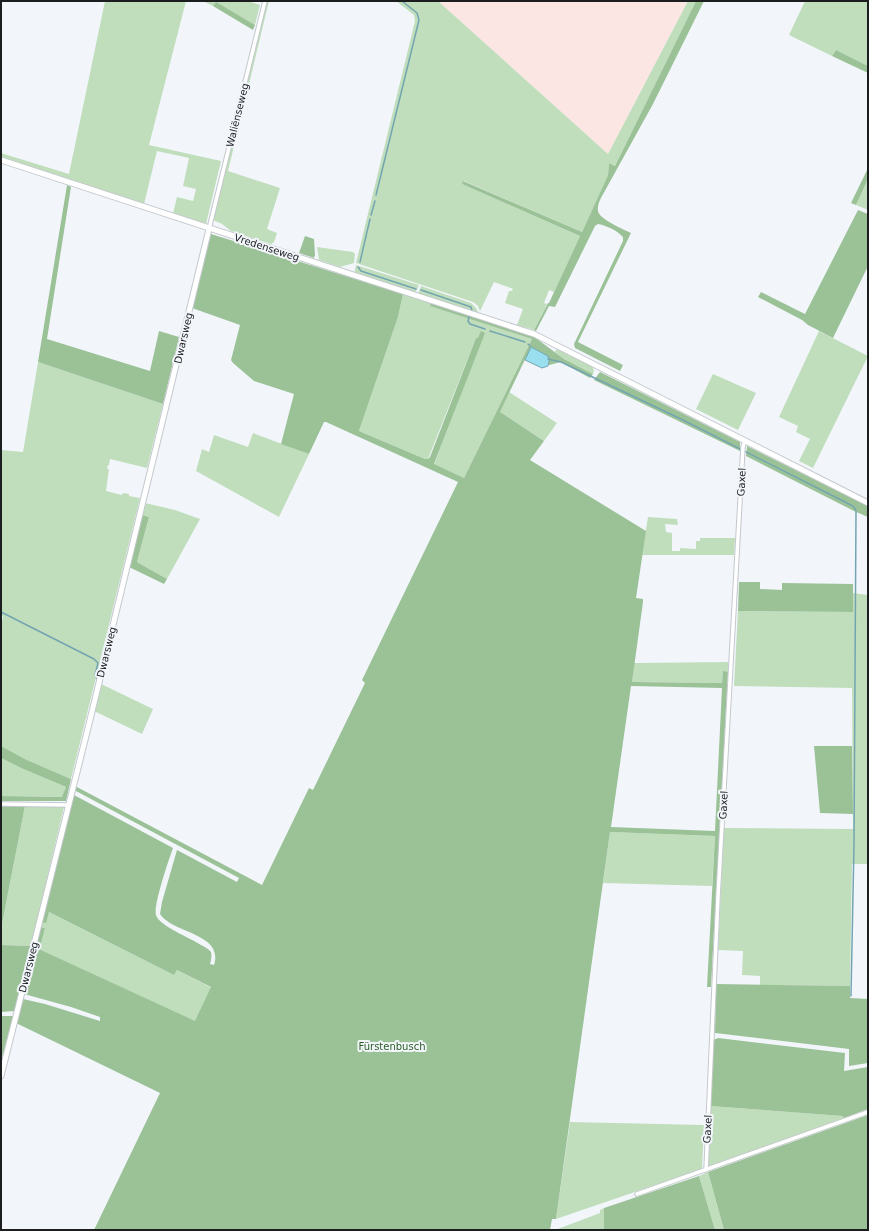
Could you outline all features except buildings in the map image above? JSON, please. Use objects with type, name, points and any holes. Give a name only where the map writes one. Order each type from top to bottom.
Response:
[{"type":"street","name":"Waliënseweg","points":[[209,229],[265,1]]},
{"type":"street","name":"Vredenseweg","points":[[1,160],[534,334],[868,503]]},
{"type":"street","name":"Dwarsweg","points":[[1,1076],[69,805],[209,229]]},
{"type":"street","name":"Gaxel","points":[[706,1170],[726,748],[743,448],[745,441]]},
{"type":"street","points":[[1,804],[69,805]]},
{"type":"street","points":[[637,1194],[868,1112]]},
{"type":"shaded area","points":[[438,1],[688,1],[608,154]]},
{"type":"green space","points":[[105,1],[186,1],[149,145],[221,161],[206,224],[173,213],[177,197],[193,201],[196,189],[183,186],[189,158],[157,151],[144,204],[1,158],[1,153],[69,174]]},
{"type":"green space","points":[[203,1],[248,1],[260,5],[255,25],[216,3],[213,6]]},
{"type":"green space","points":[[266,1],[269,1],[228,171],[280,188],[267,229],[277,233],[274,242],[271,244],[231,231],[222,224],[213,220]]},
{"type":"green space","points":[[396,1],[438,1],[608,154],[688,1],[696,1],[615,166],[609,163],[608,175],[582,232],[464,181],[462,184],[580,236],[554,292],[549,290],[544,303],[547,304],[534,330],[517,325],[523,309],[505,303],[509,291],[512,291],[513,289],[511,288],[494,282],[480,311],[478,306],[473,302],[356,263],[415,21],[414,15]]},
{"type":"green space","points":[[696,1],[704,1],[653,104],[598,205],[599,214],[602,217],[612,224],[631,233],[578,342],[623,365],[620,371],[575,348],[574,344],[623,241],[623,237],[618,232],[608,227],[598,224],[595,226],[555,307],[549,306],[536,331],[534,330],[549,303],[580,236],[462,184],[463,181],[582,232],[608,175],[609,163],[615,166]]},
{"type":"green space","points":[[805,1],[868,1],[868,66],[836,50],[832,56],[789,35]]},
{"type":"green space","points":[[216,2],[255,25],[253,30],[213,6]]},
{"type":"green space","points":[[836,50],[868,66],[868,73],[832,56]]},
{"type":"green space","points":[[868,168],[868,179],[856,205],[851,203]]},
{"type":"green space","points":[[868,179],[868,210],[856,205]]},
{"type":"green space","points":[[67,185],[71,187],[47,339],[150,371],[159,331],[179,337],[163,404],[38,362]]},
{"type":"green space","points":[[858,210],[868,214],[868,266],[833,338],[758,297],[761,292],[805,314]]},
{"type":"green space","name":"Fürstenbusch","points":[[211,234],[403,294],[398,317],[359,431],[425,459],[430,457],[476,338],[478,338],[481,331],[485,333],[434,464],[464,478],[532,339],[430,306],[431,303],[533,336],[564,359],[593,374],[590,378],[561,362],[549,365],[548,358],[546,356],[531,347],[500,412],[544,441],[530,460],[646,531],[636,598],[643,599],[643,602],[632,682],[722,683],[723,671],[728,672],[711,987],[707,987],[715,836],[610,832],[556,1219],[552,1219],[550,1230],[94,1230],[160,1093],[16,1023],[23,999],[45,1004],[100,1021],[100,1017],[24,994],[40,927],[45,928],[40,948],[41,950],[195,1021],[211,987],[177,970],[174,975],[49,912],[46,923],[42,922],[74,795],[173,848],[159,893],[156,915],[158,919],[169,927],[209,950],[211,952],[210,964],[214,965],[215,954],[212,946],[196,935],[166,921],[160,914],[177,850],[237,882],[239,878],[76,791],[74,789],[75,786],[262,885],[309,788],[313,790],[365,683],[362,680],[458,482],[326,422],[324,422],[309,454],[281,444],[294,394],[254,381],[233,363],[231,360],[240,325],[192,308]],"holes":[[[631,686],[722,688],[715,831],[611,827]]]},
{"type":"green space","points":[[305,236],[314,239],[314,258],[299,253]]},
{"type":"green space","points":[[317,247],[353,252],[355,254],[354,263],[340,267],[319,260]]},
{"type":"green space","points":[[356,265],[419,285],[415,293],[354,274]]},
{"type":"green space","points":[[421,286],[471,303],[479,314],[418,294]]},
{"type":"green space","points":[[403,294],[431,303],[431,306],[532,339],[464,478],[434,465],[484,333],[478,339],[476,338],[428,459],[359,431],[398,317]]},
{"type":"green space","points":[[819,331],[868,356],[813,468],[799,461],[810,439],[796,432],[798,426],[779,417]]},
{"type":"green space","points":[[557,348],[592,366],[594,370],[593,374],[564,359],[555,352]]},
{"type":"green space","points":[[38,362],[163,404],[147,468],[110,459],[107,469],[109,469],[106,491],[122,495],[123,493],[129,494],[129,496],[140,498],[71,779],[27,760],[1,746],[1,627],[3,616],[1,615],[1,450],[23,452]]},
{"type":"green space","points":[[600,372],[740,442],[740,451],[594,380]]},
{"type":"green space","points":[[713,374],[756,393],[738,430],[696,409]]},
{"type":"green space","points":[[509,392],[557,423],[544,441],[501,413],[500,411]]},
{"type":"green space","points":[[253,433],[309,454],[279,517],[196,471],[202,449],[209,452],[214,435],[248,447]]},
{"type":"green space","points":[[747,446],[868,506],[868,517],[746,456]]},
{"type":"green space","points":[[145,503],[175,510],[200,519],[167,579],[137,562],[149,517],[142,515]]},
{"type":"green space","points":[[142,515],[149,517],[137,562],[167,579],[164,584],[129,567]]},
{"type":"green space","points":[[648,517],[677,519],[678,525],[665,524],[666,532],[672,533],[672,551],[680,551],[680,548],[696,549],[696,541],[700,541],[700,538],[735,538],[734,555],[642,555]]},
{"type":"green space","points":[[739,582],[760,582],[760,589],[782,590],[782,583],[853,584],[853,612],[738,611]]},
{"type":"green space","points":[[853,593],[868,595],[868,864],[852,864],[850,986],[760,985],[760,976],[742,975],[743,951],[718,950],[724,828],[853,829],[852,688],[734,686],[738,611],[853,612]]},
{"type":"green space","points":[[728,662],[728,672],[723,672],[722,683],[632,682],[634,663]]},
{"type":"green space","points":[[101,684],[153,709],[142,734],[94,711]]},
{"type":"green space","points":[[1,746],[27,760],[71,779],[66,801],[1,801],[1,796],[62,797],[66,787],[1,758]]},
{"type":"green space","points":[[814,746],[852,746],[853,814],[820,813]]},
{"type":"green space","points":[[1,758],[66,787],[63,797],[1,796]]},
{"type":"green space","points":[[1,806],[25,806],[1,929]]},
{"type":"green space","points":[[25,806],[64,807],[31,946],[1,945],[1,929]]},
{"type":"green space","points":[[610,832],[715,836],[712,886],[603,883]]},
{"type":"green space","points":[[49,912],[174,975],[177,970],[212,988],[195,1022],[41,950],[40,948],[45,928],[40,927]]},
{"type":"green space","points":[[1,945],[31,946],[15,1011],[1,1012]]},
{"type":"green space","points":[[716,984],[850,986],[850,998],[868,999],[868,1063],[849,1066],[849,1049],[715,1033]]},
{"type":"green space","points":[[1,1016],[13,1016],[1,1062]]},
{"type":"green space","points":[[718,1038],[845,1053],[844,1071],[868,1067],[868,1109],[844,1118],[843,1116],[710,1106],[713,1040]]},
{"type":"green space","points":[[710,1106],[844,1116],[844,1118],[709,1167],[707,1162]]},
{"type":"green space","points":[[868,1115],[868,1230],[724,1230],[708,1172]]},
{"type":"green space","points":[[570,1122],[704,1125],[702,1169],[556,1219]]},
{"type":"green space","points":[[708,1172],[724,1230],[715,1230],[699,1176]]},
{"type":"green space","points":[[699,1176],[715,1230],[604,1230],[604,1208]]},
{"type":"green space","points":[[604,1208],[604,1230],[555,1230],[600,1213],[600,1210]]},
{"type":"water","points":[[531,347],[548,356],[548,366],[542,368],[525,360]]},
{"type":"waterway","points":[[376,195],[419,20],[417,13],[402,1]]},
{"type":"waterway","points":[[371,215],[375,201]]},
{"type":"waterway","points":[[360,262],[370,219]]},
{"type":"waterway","points":[[358,267],[361,271],[416,289]]},
{"type":"waterway","points":[[421,290],[471,307],[472,311]]},
{"type":"waterway","points":[[469,317],[468,321],[470,324],[485,329]]},
{"type":"waterway","points":[[490,331],[525,342]]},
{"type":"waterway","points":[[548,359],[561,362],[683,420],[851,505],[856,511],[854,844],[851,996]]},
{"type":"waterway","points":[[1,612],[94,659],[98,663],[95,675],[97,679]]}]
